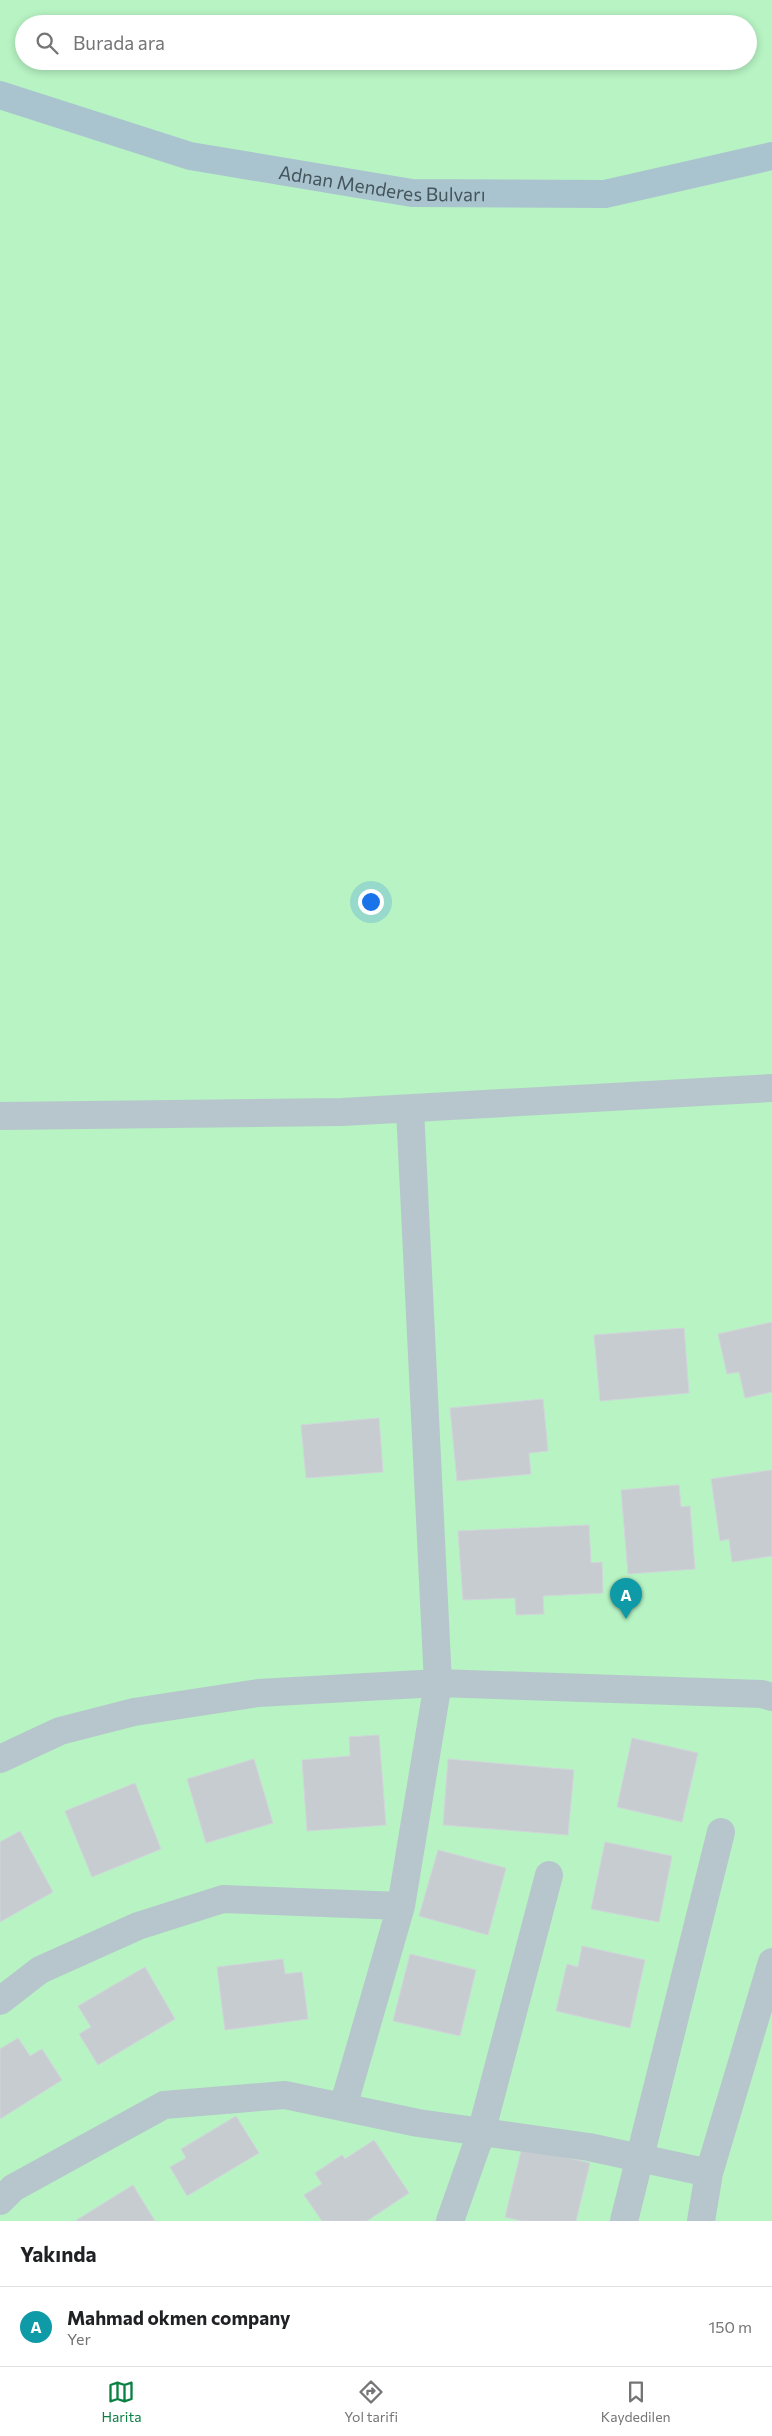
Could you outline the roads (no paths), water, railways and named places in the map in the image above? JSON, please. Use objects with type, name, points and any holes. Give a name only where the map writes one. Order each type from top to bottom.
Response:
[{"type":"main road","name":"Adnan Menderes Bulvarı","points":[[0,95],[190,156],[412,193],[605,194],[772,156]]},
{"type":"street","points":[[0,1116],[342,1112],[772,1088]]},
{"type":"street","points":[[343,2107],[401,1906],[438,1683],[410,1109]]},
{"type":"street","points":[[0,1759],[60,1731],[134,1712],[258,1693],[438,1683],[762,1694],[772,1697]]},
{"type":"street","points":[[624,2221],[638,2158],[721,1832]]},
{"type":"street","points":[[450,2221],[482,2133],[549,1875]]},
{"type":"street","points":[[0,2001],[40,1970],[138,1926],[222,1899],[401,1906]]},
{"type":"street","points":[[701,2221],[709,2173],[772,1962]]},
{"type":"street","points":[[0,2201],[13,2188],[164,2105],[285,2095],[418,2123],[589,2148],[709,2173]]},
{"type":"place","name":"Mahmad okmen company","points":[[626,1619]]}]
